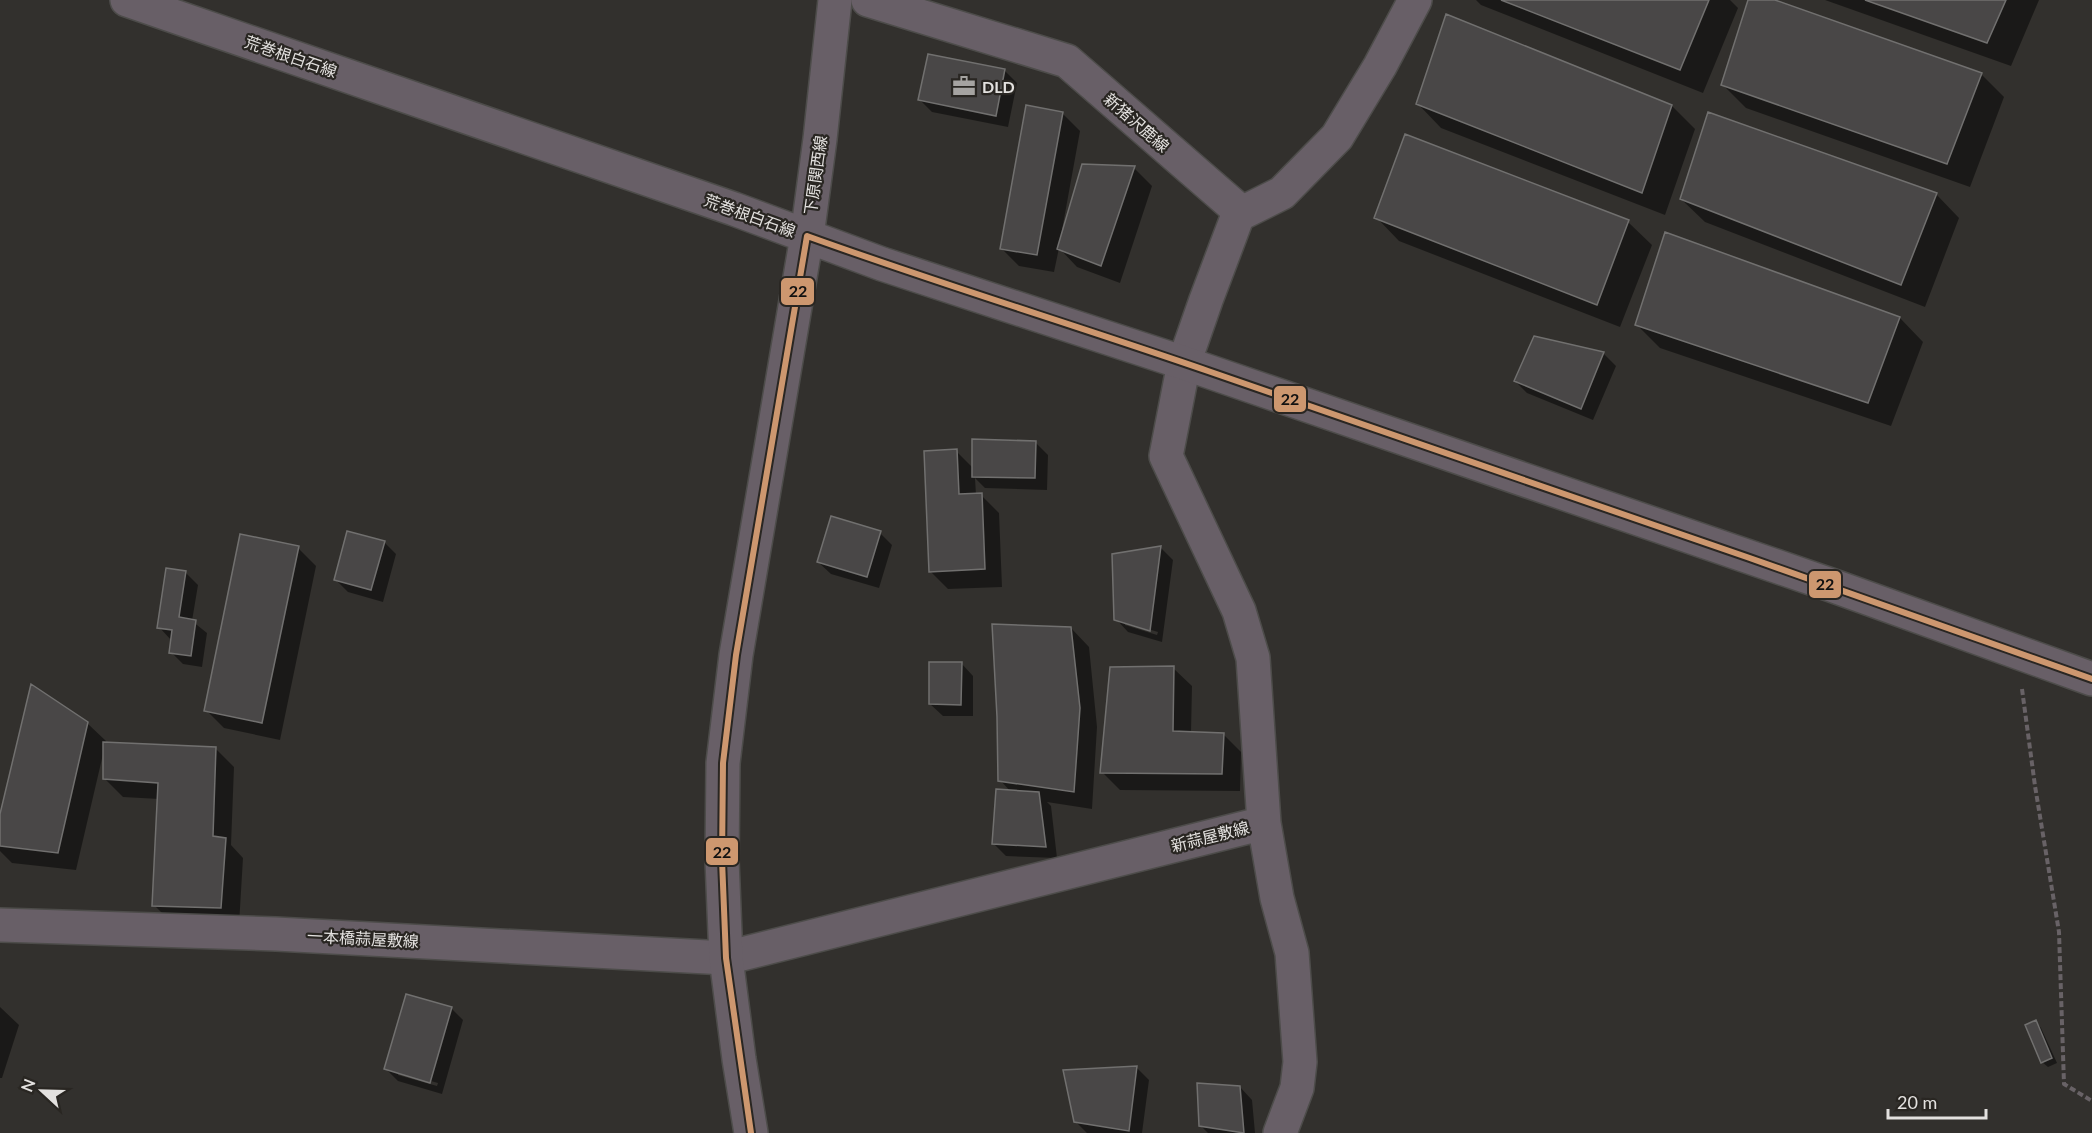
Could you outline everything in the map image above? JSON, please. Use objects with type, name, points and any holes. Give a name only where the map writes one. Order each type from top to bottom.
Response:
[{"type":"street","name":"荒巻根白石線","points":[[126,0],[711,201],[894,268],[1185,363],[1831,585],[2092,680]]},
{"type":"street","name":"下原関西線","points":[[751,1133],[726,958],[722,860],[723,764],[738,643],[807,236],[835,0]]},
{"type":"street","name":"新猪沢鹿線","points":[[868,0],[1067,61],[1242,213]]},
{"type":"street","points":[[1185,363],[1238,215],[1282,193],[1337,137],[1380,66],[1415,0]]},
{"type":"street","name":"新蒜屋敷線","points":[[726,958],[1264,823],[1254,658],[1239,611],[1166,456],[1185,363]]},
{"type":"street","points":[[1264,823],[1277,898],[1292,953],[1300,1062],[1297,1088],[1280,1133]]},
{"type":"street","name":"一本橋蒜屋敷線","points":[[0,925],[276,934],[726,958]]},
{"type":"path","points":[[2019,653],[2035,786],[2059,932],[2064,1084],[2092,1101]]},
{"type":"building","points":[[1501,0],[1709,0],[1680,70]]},
{"type":"building","points":[[1748,0],[1775,0],[1982,73],[1947,164],[1721,85]]},
{"type":"building","points":[[1865,0],[2006,0],[1987,43]]},
{"type":"building","points":[[1446,14],[1672,105],[1642,193],[1416,104]]},
{"type":"building","points":[[928,54],[1005,69],[996,116],[918,100]]},
{"type":"building","points":[[1026,105],[1063,112],[1037,255],[1000,249]]},
{"type":"building","points":[[1708,112],[1937,193],[1901,285],[1680,199]]},
{"type":"building","points":[[1405,134],[1629,220],[1597,305],[1374,218]]},
{"type":"building","points":[[1082,164],[1135,166],[1101,266],[1057,249]]},
{"type":"building","points":[[1665,232],[1900,317],[1868,403],[1635,325]]},
{"type":"building","points":[[1534,336],[1604,352],[1581,409],[1514,381]]},
{"type":"building","points":[[972,439],[1036,441],[1035,478],[972,477]]},
{"type":"building","points":[[957,449],[959,494],[982,493],[985,569],[929,572],[924,451]]},
{"type":"building","points":[[831,516],[881,531],[867,577],[817,562]]},
{"type":"building","points":[[347,531],[385,541],[371,590],[334,580]]},
{"type":"building","points":[[240,534],[299,546],[262,723],[204,711]]},
{"type":"building","points":[[1161,546],[1150,631],[1114,620],[1112,554]]},
{"type":"building","points":[[166,568],[186,571],[179,617],[196,620],[191,656],[169,653],[172,630],[157,628]]},
{"type":"building","points":[[992,624],[1071,627],[1080,708],[1074,792],[998,781]]},
{"type":"building","points":[[929,662],[962,662],[961,705],[929,704]]},
{"type":"building","points":[[1174,666],[1173,731],[1224,733],[1222,774],[1100,773],[1110,667]]},
{"type":"building","points":[[31,684],[88,722],[58,853],[0,846],[0,814]]},
{"type":"building","points":[[103,742],[216,747],[213,836],[226,838],[221,908],[152,906],[158,783],[103,779]]},
{"type":"building","points":[[996,789],[1039,792],[1046,847],[992,844]]},
{"type":"building","points":[[406,994],[452,1007],[430,1083],[384,1069]]},
{"type":"building","points":[[2036,1020],[2052,1058],[2041,1063],[2025,1025]]},
{"type":"building","points":[[1137,1066],[1129,1131],[1074,1122],[1063,1070]]},
{"type":"building","points":[[1197,1083],[1240,1086],[1244,1133],[1199,1126]]},
{"type":"transit line","name":"22","points":[[751,1133],[726,958],[722,860],[723,763],[736,655],[807,236],[1430,447],[2092,679]]},
{"type":"place","name":"DLD","points":[[964,86]]}]
